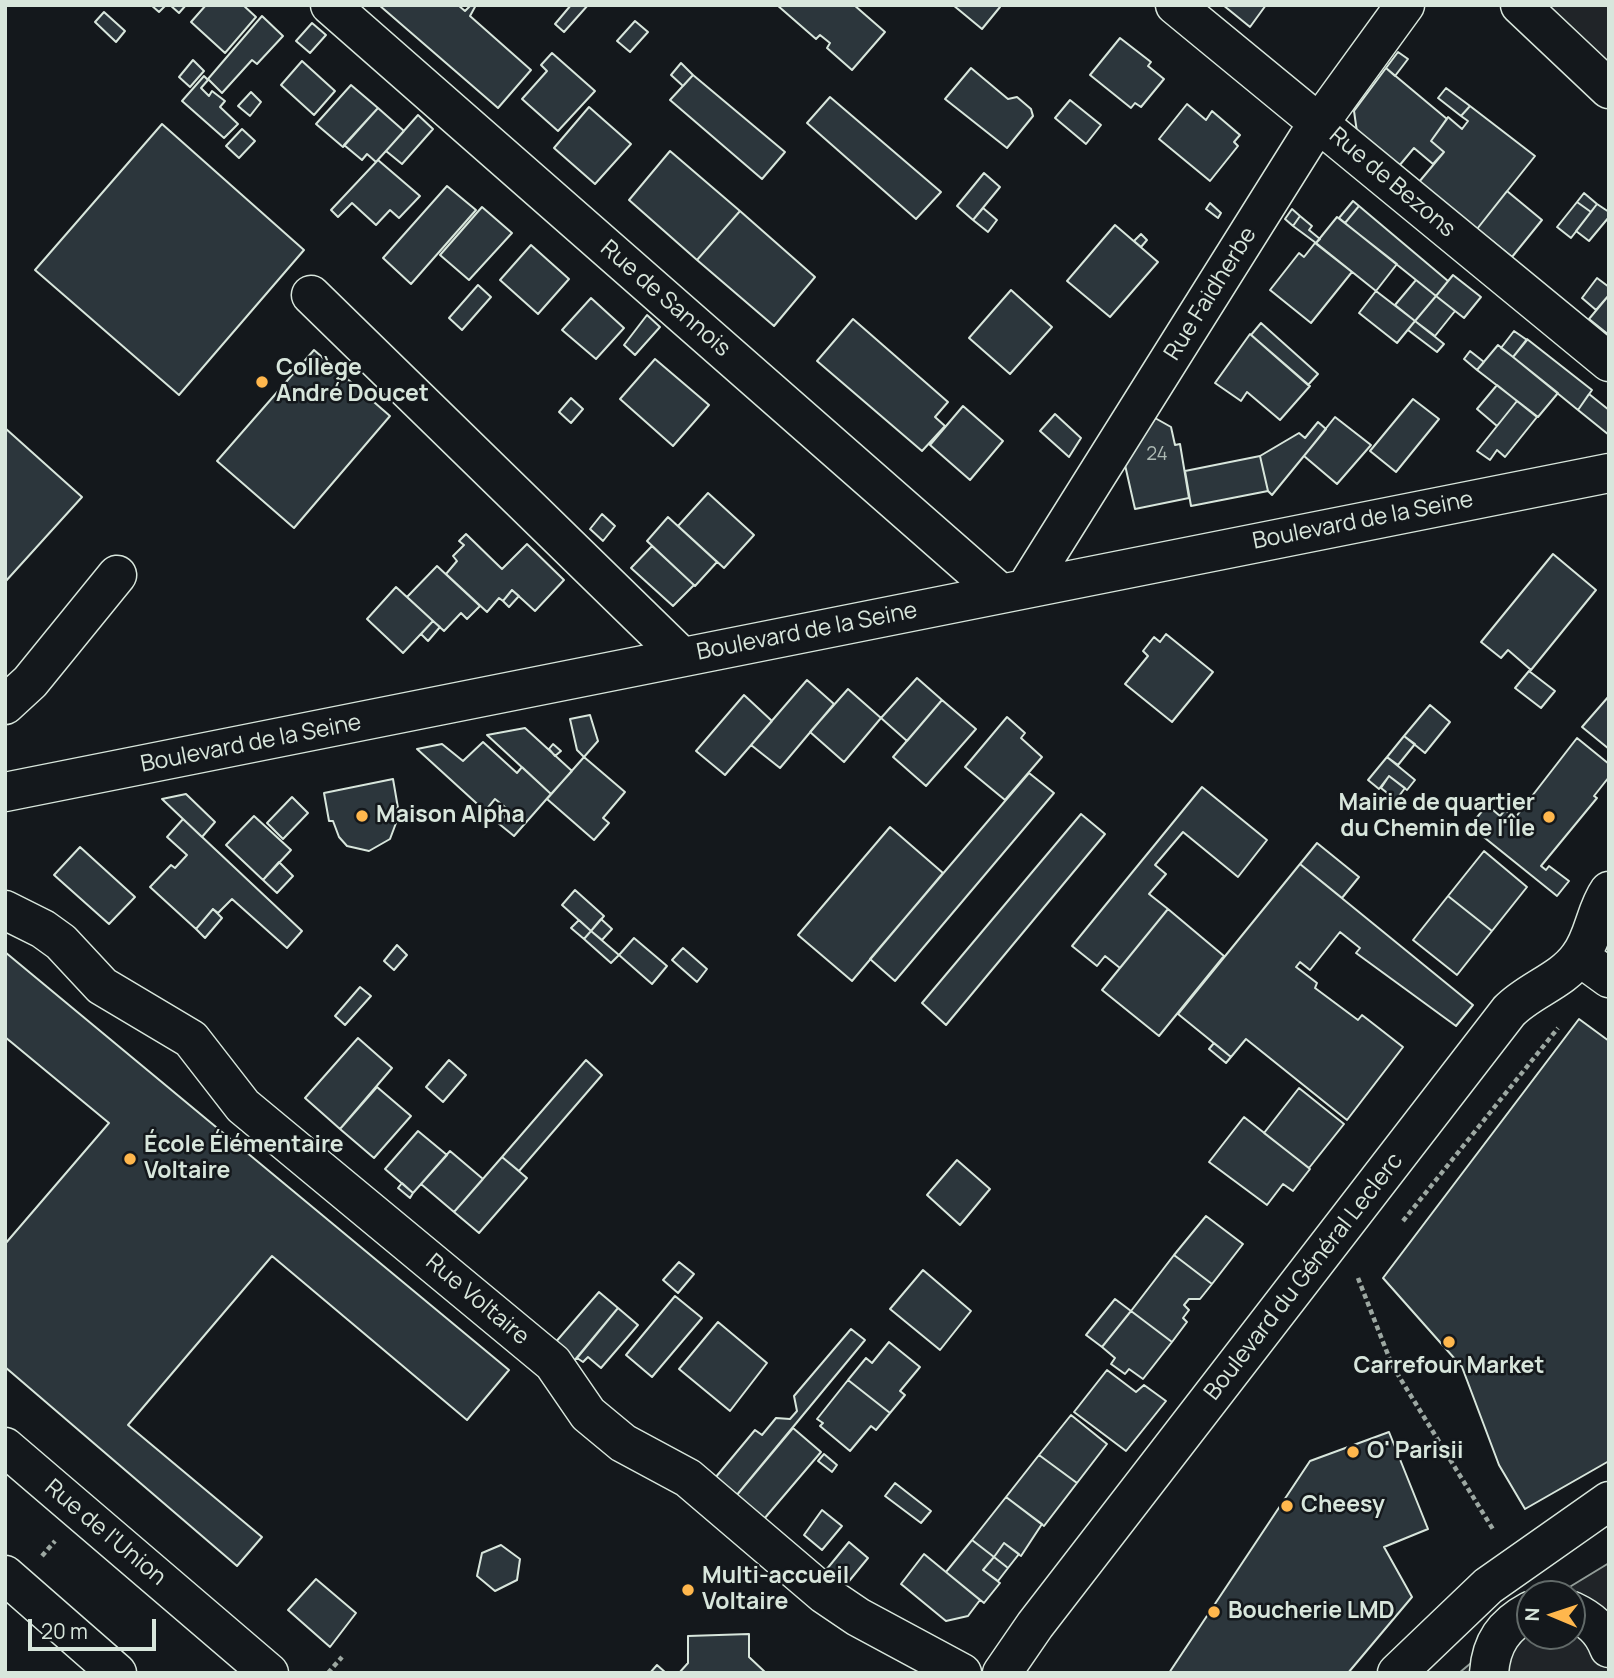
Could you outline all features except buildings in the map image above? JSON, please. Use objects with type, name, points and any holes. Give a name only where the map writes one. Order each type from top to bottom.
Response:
[{"type":"street","name":"Rue de Sannois","points":[[330,5],[1013,590]]},
{"type":"street","name":"Rue de Bezons","points":[[1175,5],[1609,362]]},
{"type":"street","name":"Rue Faidherbe","points":[[1013,590],[1320,122],[1405,5]]},
{"type":"street","points":[[1520,5],[1609,89]]},
{"type":"street","points":[[311,295],[682,657]]},
{"type":"street","name":"Boulevard de la Seine","points":[[5,792],[1609,473]]},
{"type":"street","points":[[5,705],[30,682],[117,575]]},
{"type":"street","name":"Boulevard du Général Leclerc","points":[[1002,1673],[1044,1614],[1509,1011],[1521,999],[1565,973],[1594,967],[1609,891]]},
{"type":"street","name":"Rue Voltaire","points":[[5,910],[43,929],[61,942],[102,986],[191,1038],[243,1106],[553,1363],[588,1413],[606,1430],[623,1443],[688,1478],[846,1610],[962,1673]]},
{"type":"street","name":"Rue de l'Union","points":[[5,1447],[269,1673]]},
{"type":"street","points":[[1397,1673],[1488,1586],[1609,1501]]},
{"type":"street","points":[[5,1575],[117,1673]]},
{"type":"street","points":[[1488,1586],[1516,1610]]},
{"type":"street","points":[[1586,1618],[1592,1621],[1609,1648]]},
{"type":"street","points":[[1489,1673],[1491,1652],[1500,1634],[1516,1620]]},
{"type":"path","points":[[1358,1278],[1392,1365],[1492,1532],[1518,1529],[1534,1552]]},
{"type":"path","points":[[328,1673],[342,1657]]},
{"type":"shaded area","points":[[1546,5],[1609,5],[1609,63]]},
{"type":"shaded area","points":[[1609,1563],[1609,1673],[1459,1673],[1516,1626],[1516,1650],[1586,1650],[1586,1580],[1581,1580]]},
{"type":"place","name":"Collège André Doucet","points":[[262,382]]},
{"type":"place","name":"Maison Alpha","points":[[362,816]]},
{"type":"place","name":"Mairie de quartier du Chemin de l'Île","points":[[1549,817]]},
{"type":"place","name":"École Élémentaire Voltaire","points":[[130,1159]]},
{"type":"place","name":"Carrefour Market","points":[[1449,1342]]},
{"type":"place","name":"O' Parisii","points":[[1353,1452]]},
{"type":"place","name":"Cheesy","points":[[1287,1506]]},
{"type":"place","name":"Multi-accueil Voltaire","points":[[688,1590]]},
{"type":"place","name":"Boucherie LMD","points":[[1214,1612]]}]
